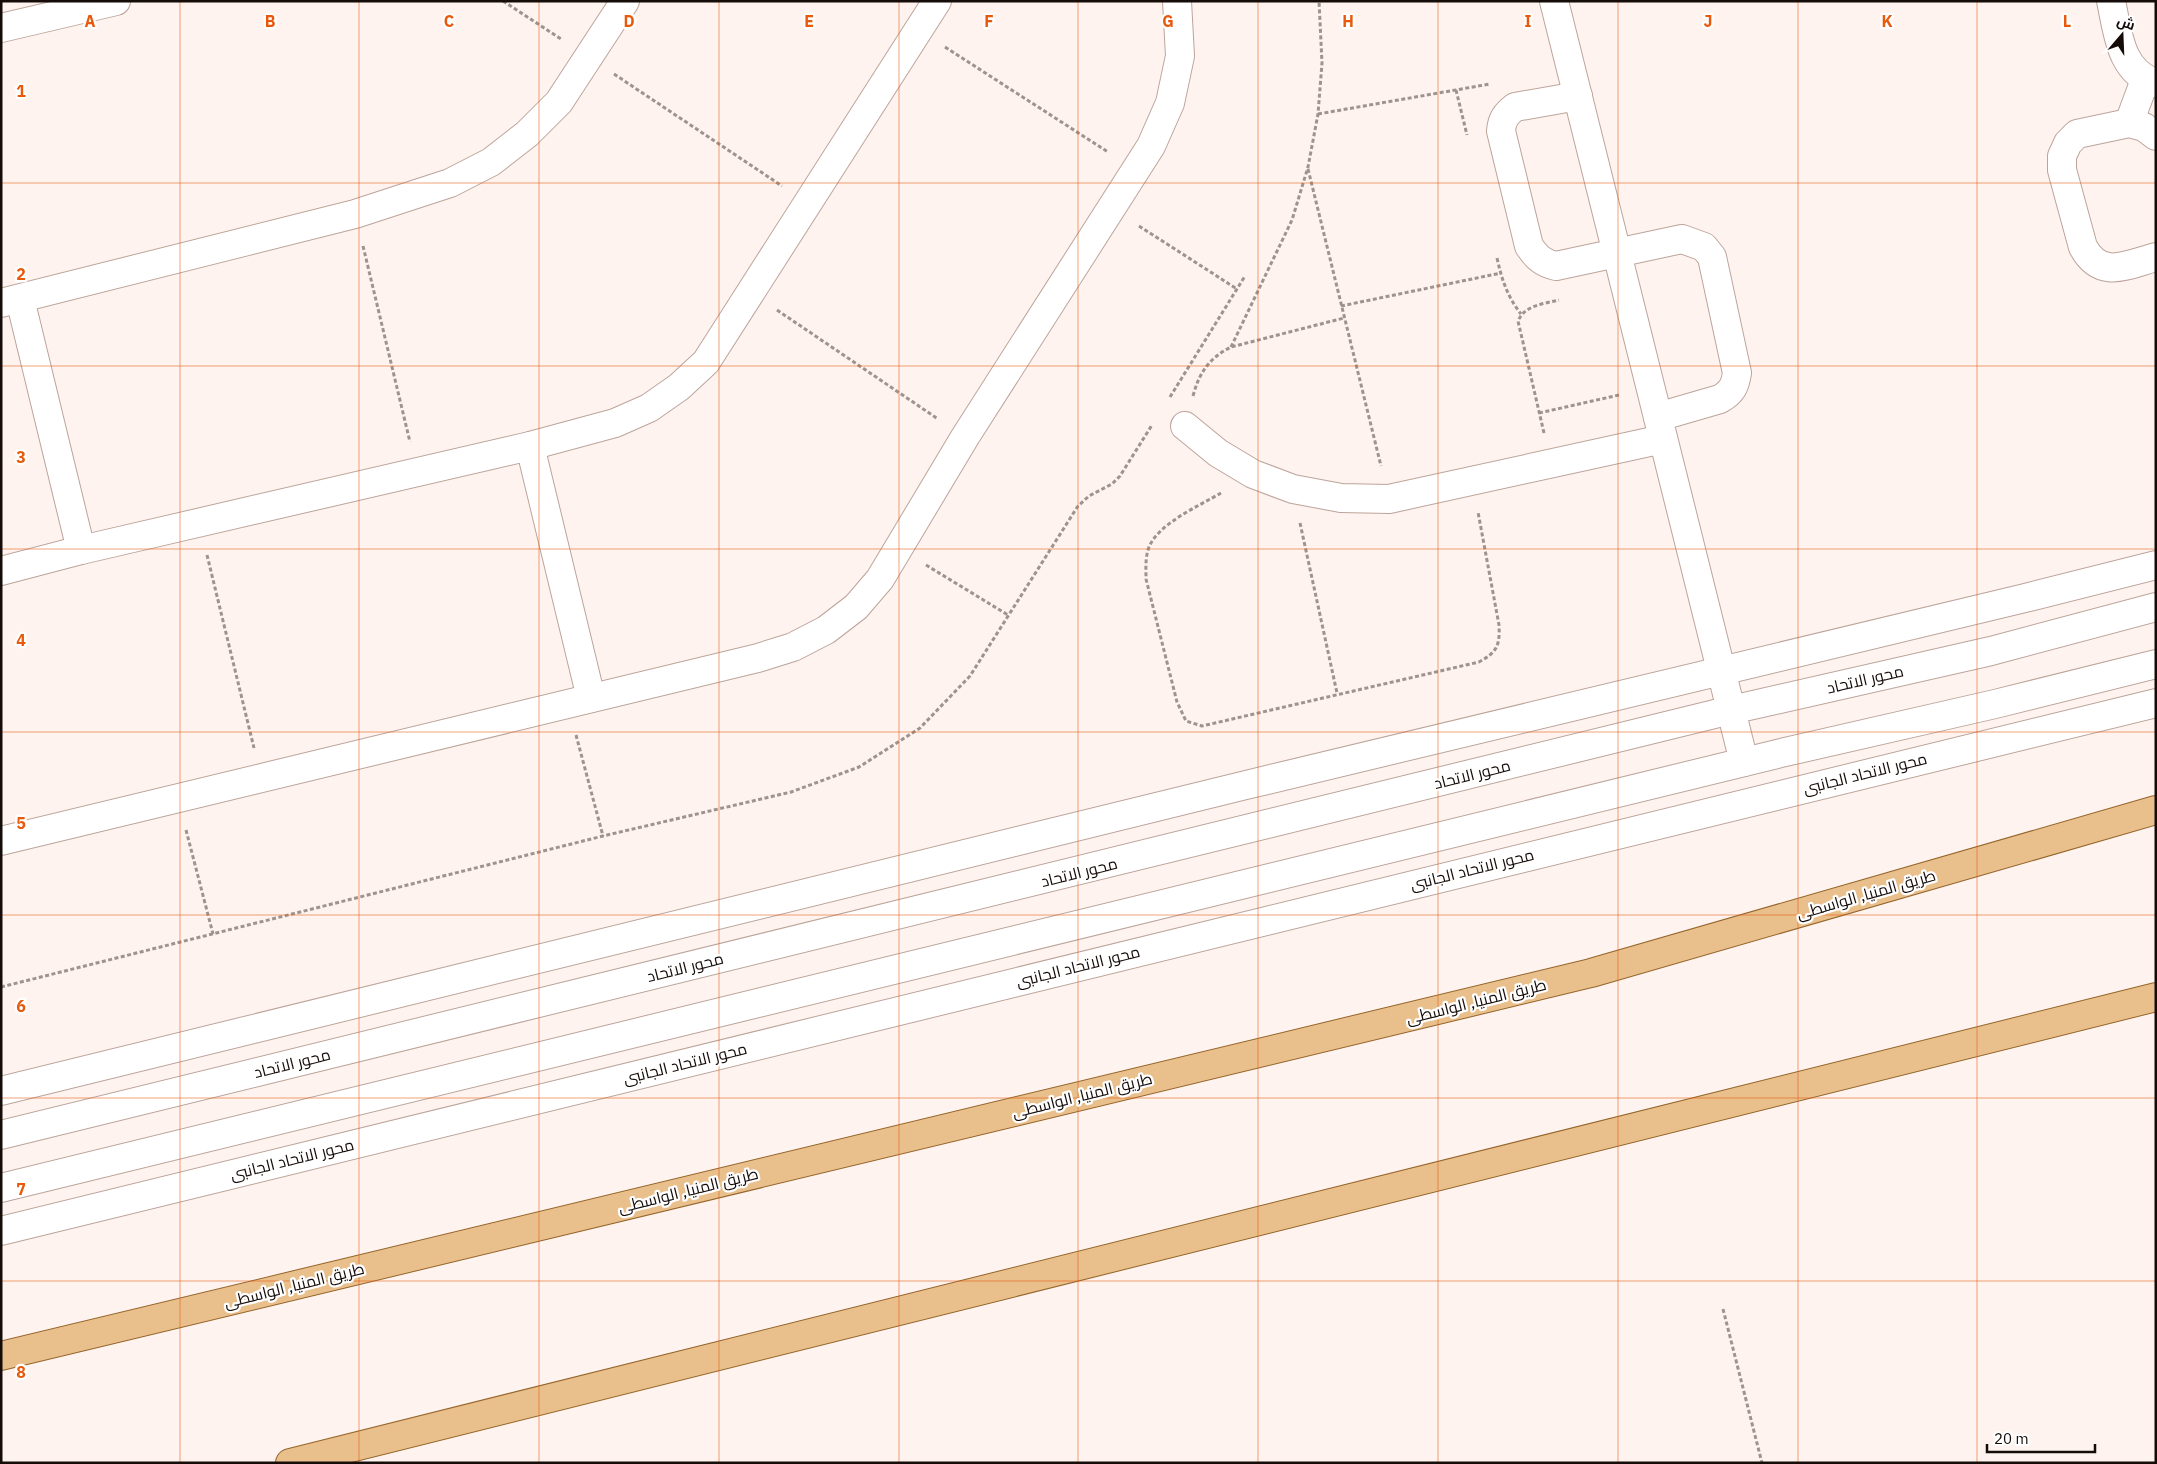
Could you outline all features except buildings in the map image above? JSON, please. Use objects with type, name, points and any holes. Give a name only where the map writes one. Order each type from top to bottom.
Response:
[{"type":"main road","name":"طريق المنيا, الواسطى","points":[[1,1356],[1591,973],[2156,810]]},
{"type":"main road","points":[[290,1463],[2156,997]]},
{"type":"street","points":[[1,28],[116,1]]},
{"type":"street","points":[[81,550],[10,301],[355,214],[450,183],[491,162],[527,134],[559,102],[625,1]]},
{"type":"street","points":[[1,571],[81,550],[530,446],[615,423],[649,408],[679,387],[706,362],[809,204],[937,1]]},
{"type":"street","points":[[1,841],[758,658],[793,647],[826,630],[856,608],[880,579],[965,437],[1151,146],[1170,103],[1180,56],[1177,1]]},
{"type":"street","points":[[1554,1],[1744,762]]},
{"type":"street","points":[[2111,1],[2123,53],[2131,69],[2150,82],[2129,123]]},
{"type":"street","points":[[1185,426],[1218,453],[1253,474],[1293,489],[1341,498],[1389,499],[1552,464],[1660,428],[1730,394],[1736,384],[1737,373],[1712,256],[1704,248],[1682,239],[1556,266],[1544,263],[1535,256],[1529,246],[1501,130],[1502,121],[1507,112],[1515,107],[1578,96]]},
{"type":"street","points":[[2156,136],[2144,127],[2129,123],[2077,134],[2068,143],[2062,156],[2062,170],[2083,247],[2089,258],[2099,266],[2112,268],[2156,257]]},
{"type":"street","points":[[530,446],[579,700]]},
{"type":"street","points":[[1,1091],[1246,785],[1721,672],[2156,565]]},
{"type":"street","name":"محور الاتحاد","points":[[1,1135],[1731,710],[1991,650],[2156,607]]},
{"type":"street","points":[[1,1188],[1781,753],[1994,704],[2156,664]]},
{"type":"street","name":"محور الاتحاد الجانبى","points":[[1,1231],[1790,791],[2156,703]]},
{"type":"street","points":[[1781,753],[1790,791]]},
{"type":"street","points":[[1129,913],[1138,952]]},
{"type":"path","points":[[503,1],[809,204]]},
{"type":"path","points":[[1231,347],[1292,220],[1308,167],[1318,114],[1322,63],[1319,1]]},
{"type":"path","points":[[919,31],[1136,170]]},
{"type":"path","points":[[1318,114],[1494,83]]},
{"type":"path","points":[[1308,167],[1389,499]]},
{"type":"path","points":[[1112,208],[1237,289]]},
{"type":"path","points":[[355,214],[417,472]]},
{"type":"path","points":[[1341,306],[1501,273]]},
{"type":"path","points":[[1167,402],[1244,276]]},
{"type":"path","points":[[752,293],[965,437]]},
{"type":"path","points":[[1552,464],[1518,329],[1518,321],[1521,314],[1527,308],[1563,299]]},
{"type":"path","points":[[1185,426],[1199,377],[1206,364],[1217,354],[1231,347],[1344,318]]},
{"type":"path","points":[[1539,413],[1651,388]]},
{"type":"path","points":[[1,987],[603,836],[791,792],[859,767],[920,728],[970,676],[1078,506],[1089,496],[1112,484],[1120,476],[1156,418]]},
{"type":"path","points":[[1253,474],[1170,524],[1158,534],[1149,547],[1145,563],[1146,579],[1177,702],[1186,721],[1202,726],[1337,693],[1479,662],[1492,654],[1500,641],[1499,625],[1472,481]]},
{"type":"path","points":[[1293,489],[1337,693]]},
{"type":"path","points":[[199,523],[262,777]]},
{"type":"path","points":[[898,548],[1008,615]]},
{"type":"path","points":[[579,700],[603,836]]},
{"type":"path","points":[[178,798],[213,934]]},
{"type":"path","points":[[1723,1310],[1762,1463]]}]
